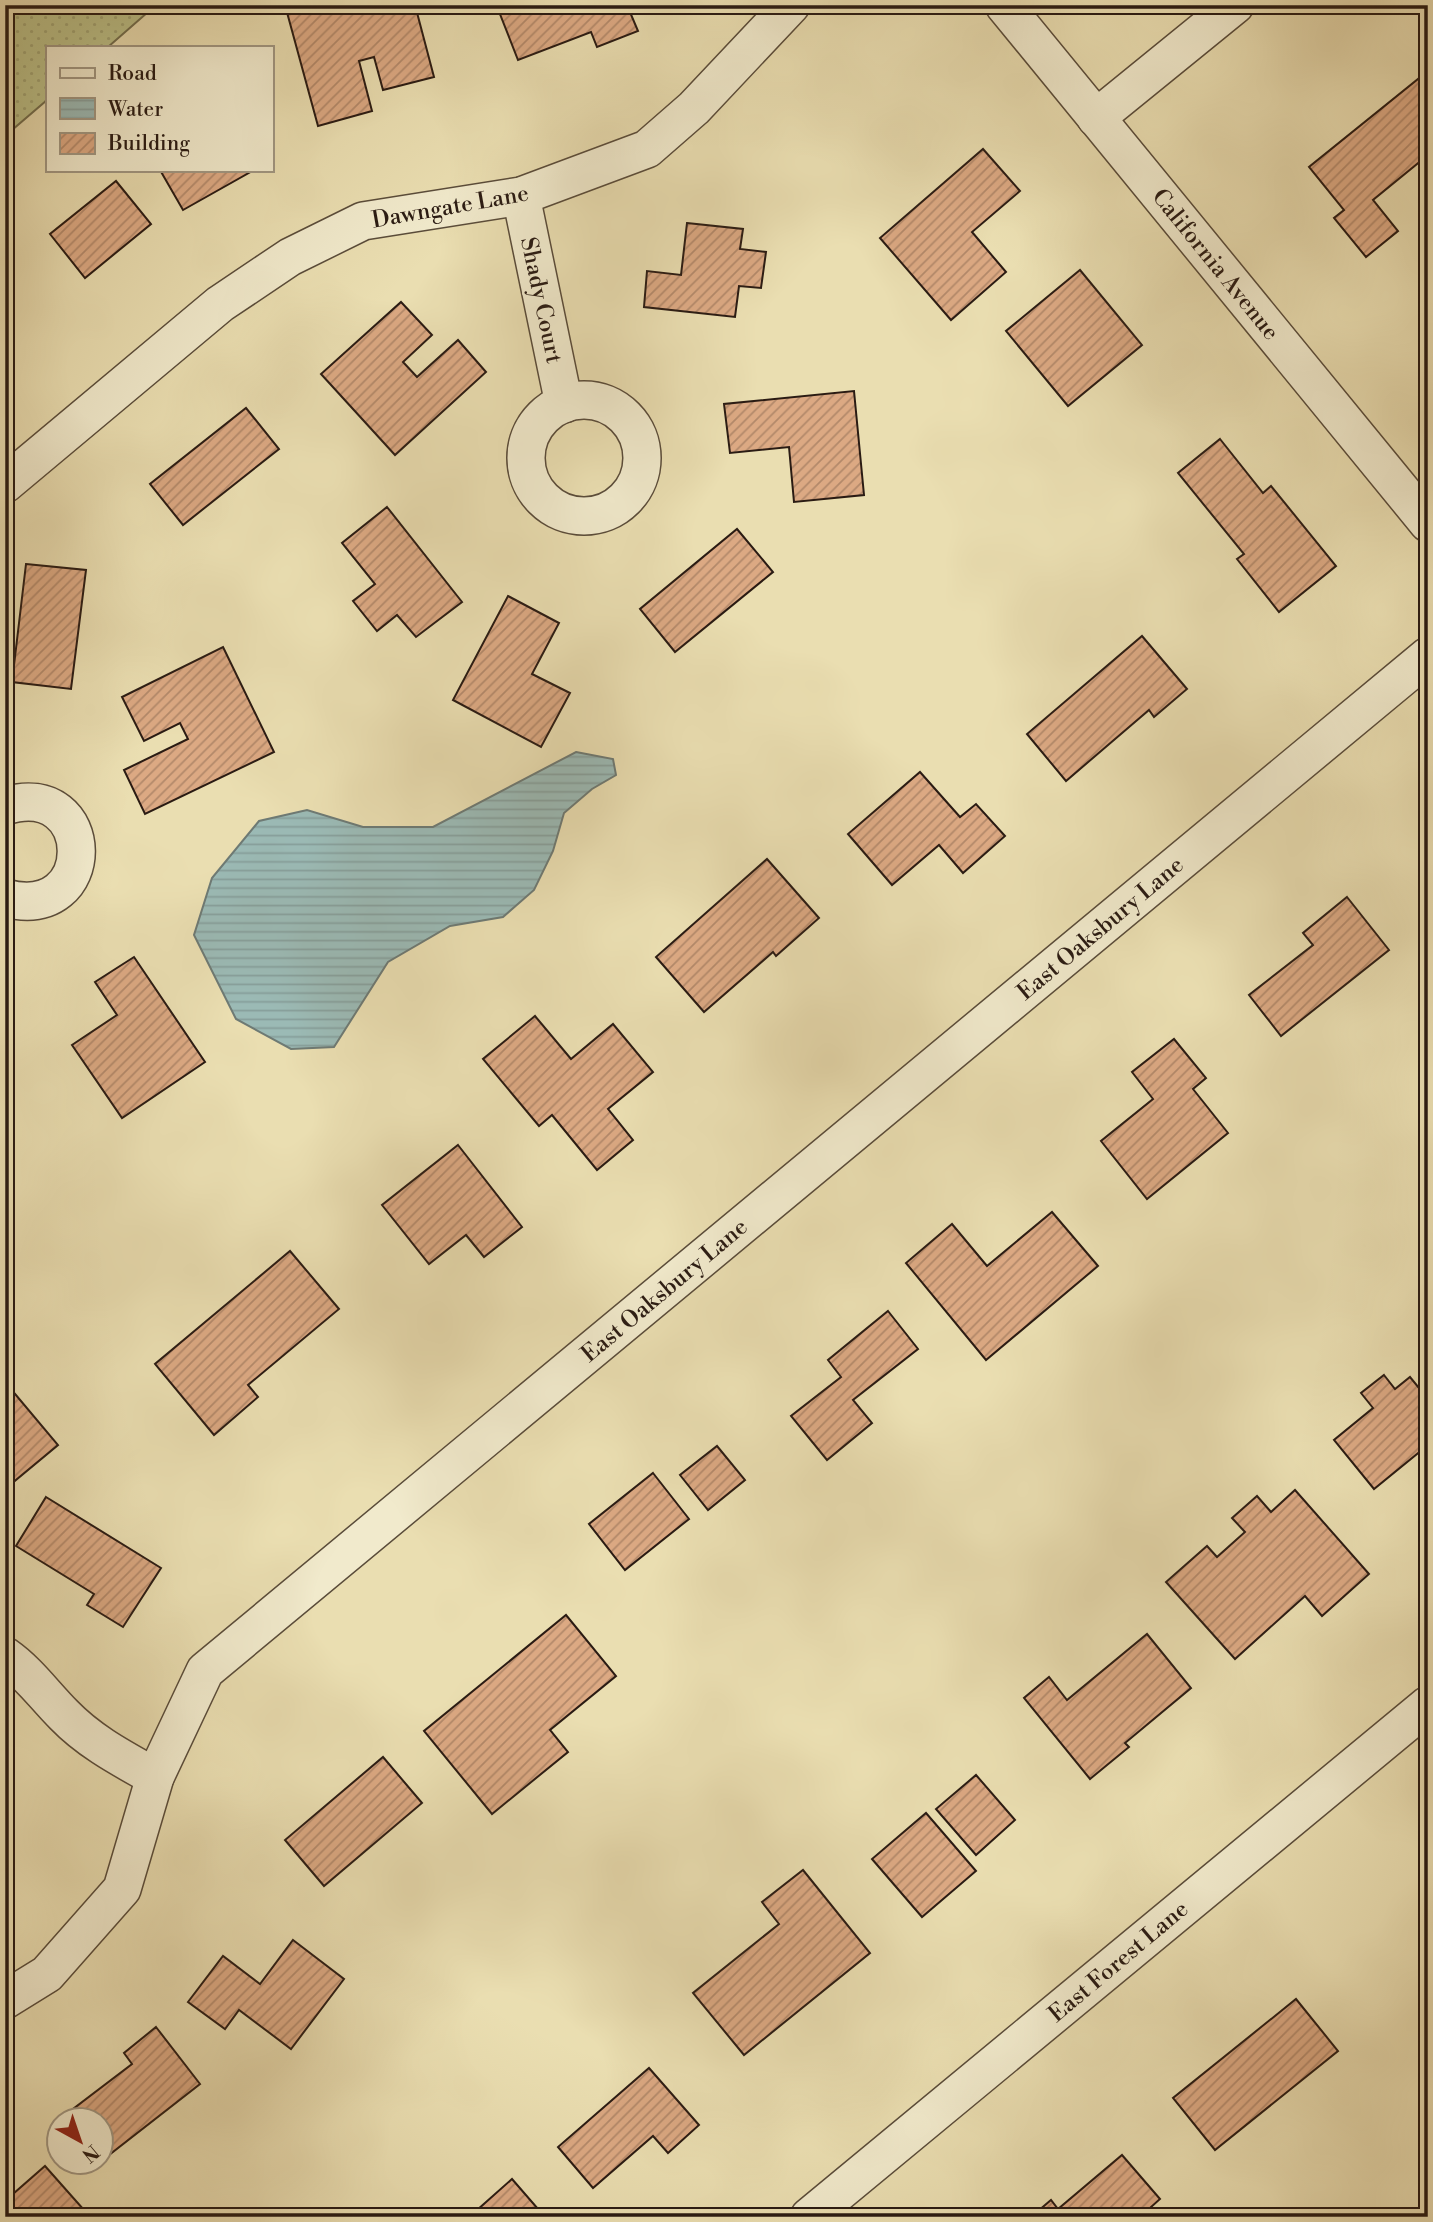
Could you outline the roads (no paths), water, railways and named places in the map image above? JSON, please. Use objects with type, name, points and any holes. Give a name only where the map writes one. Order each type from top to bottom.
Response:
[{"type":"street","name":"Dawngate Lane","points":[[5,485],[220,304],[290,257],[363,221],[521,197],[647,149],[695,108],[790,5]]},
{"type":"street","name":"California Avenue","points":[[1004,5],[1428,523]]},
{"type":"street","points":[[1096,118],[1235,5]]},
{"type":"street","name":"Shady Court","points":[[521,197],[564,404]]},
{"type":"street","name":"East Oaksbury Lane","points":[[5,2000],[47,1975],[122,1889],[155,1777],[205,1671],[1428,656]]},
{"type":"street","points":[[5,806],[23,801],[40,802],[55,809],[67,820],[75,835],[78,853],[66,884],[53,895],[37,901],[21,902],[5,898]]},
{"type":"street","points":[[5,1656],[21,1668],[65,1717],[103,1748],[155,1777]]},
{"type":"street","name":"East Forest Lane","points":[[809,2217],[1428,1705]]},
{"type":"water","points":[[576,752],[613,759],[616,775],[592,789],[564,813],[553,851],[534,890],[503,917],[450,926],[388,962],[334,1047],[291,1049],[236,1019],[194,935],[212,878],[259,821],[307,810],[363,827],[433,827]]}]
